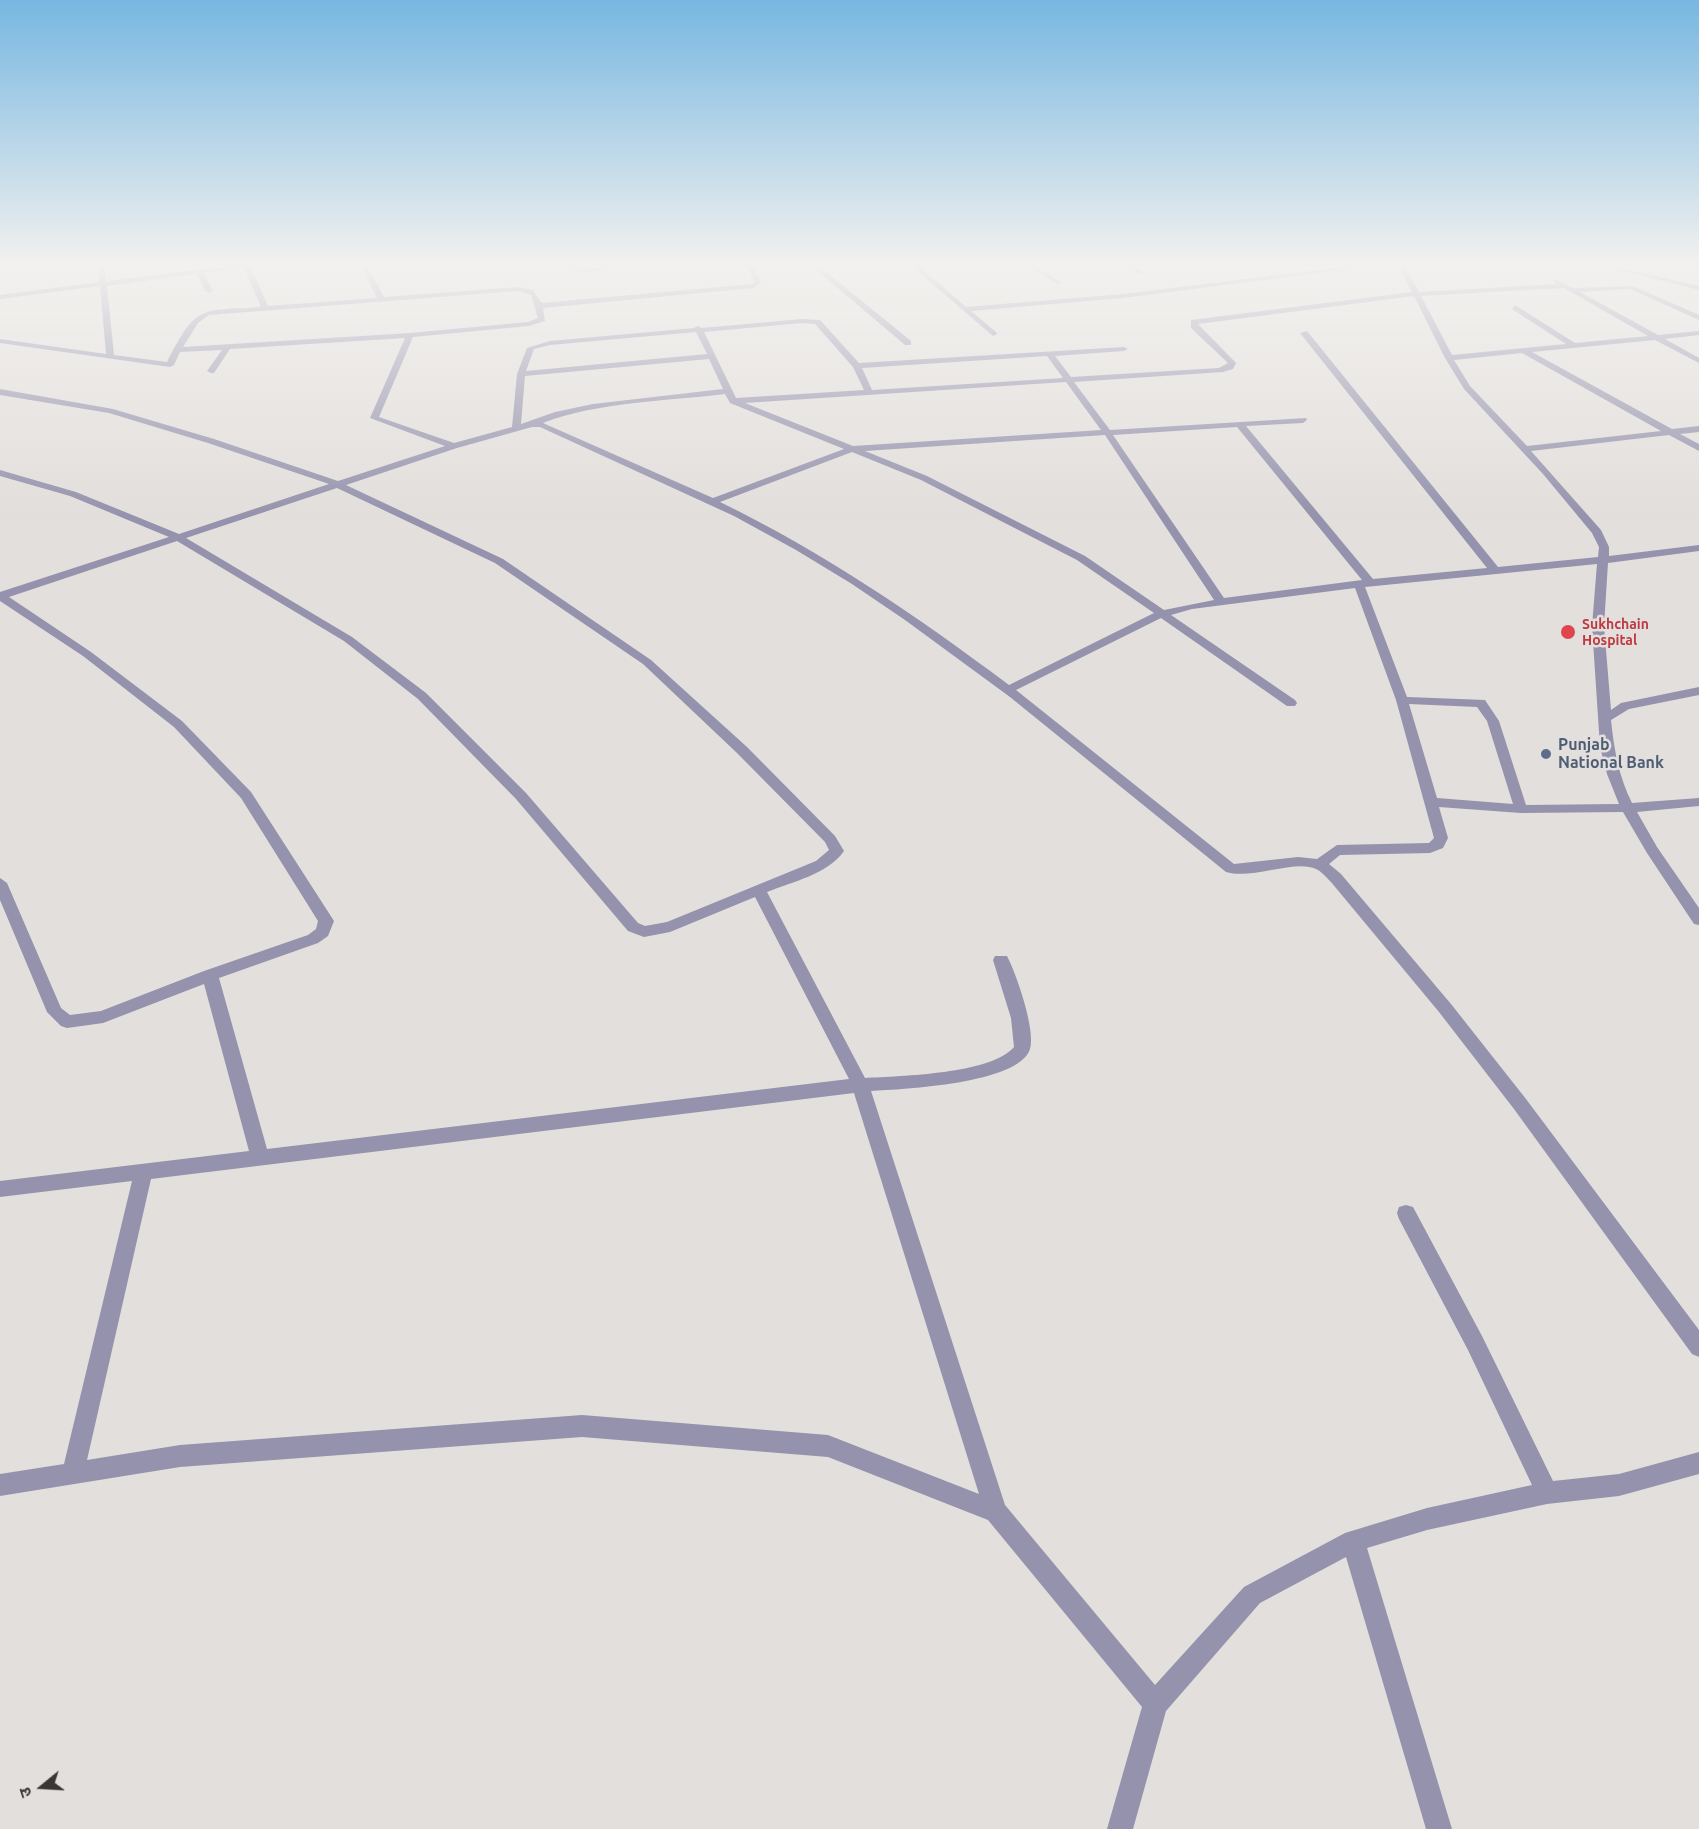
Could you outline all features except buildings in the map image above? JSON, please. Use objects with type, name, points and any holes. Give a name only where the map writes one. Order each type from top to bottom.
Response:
[{"type":"street","points":[[47,347],[170,365],[180,347]]},
{"type":"street","points":[[109,347],[110,356]]},
{"type":"street","points":[[178,350],[236,347]]},
{"type":"street","points":[[405,347],[374,418],[454,446]]},
{"type":"street","points":[[516,427],[521,374],[528,351],[533,347]]},
{"type":"street","points":[[707,347],[734,401],[924,478],[1081,558],[1291,703]]},
{"type":"street","points":[[840,347],[857,366],[869,392]]},
{"type":"street","points":[[734,401],[1220,370],[1230,367],[1232,363],[1216,347]]},
{"type":"street","points":[[1316,347],[1495,571]]},
{"type":"street","points":[[1443,347],[1467,387],[1546,472],[1597,532],[1604,547],[1598,626],[1605,719],[1604,743],[1627,808],[1699,920]]},
{"type":"street","points":[[1449,358],[1560,347]]},
{"type":"street","points":[[1675,347],[1699,361]]},
{"type":"street","points":[[211,371],[227,348]]},
{"type":"street","points":[[857,366],[1124,349]]},
{"type":"street","points":[[1524,351],[1699,448]]},
{"type":"street","points":[[1049,353],[1106,431],[1220,601]]},
{"type":"street","points":[[521,374],[711,356]]},
{"type":"street","points":[[0,596],[337,484],[558,414],[593,406],[727,391]]},
{"type":"street","points":[[0,392],[110,411],[211,441],[337,484],[499,561],[647,662],[742,750],[830,838],[837,851],[821,864],[656,931],[644,932],[633,927],[521,796],[422,696],[348,639],[178,537],[73,494],[0,473]]},
{"type":"street","points":[[714,501],[852,449],[1302,420]]},
{"type":"street","points":[[532,424],[542,425],[714,501],[810,554],[952,647],[1009,689],[1231,869],[1249,869],[1298,862],[1320,864],[1336,878],[1445,1008],[1520,1104],[1699,1347]]},
{"type":"street","points":[[1239,424],[1365,584],[1402,700],[1441,838],[1438,844],[1430,848],[1337,850],[1320,864]]},
{"type":"street","points":[[1524,449],[1699,429]]},
{"type":"street","points":[[1009,689],[1161,614],[1220,601],[1699,548]]},
{"type":"street","points":[[0,596],[87,654],[178,724],[246,795],[326,921],[323,932],[314,939],[210,975],[103,1017],[67,1023],[55,1012],[0,883]]},
{"type":"street","points":[[1605,719],[1625,706],[1699,691]]},
{"type":"street","points":[[1402,700],[1481,703],[1493,721],[1521,809]]},
{"type":"street","points":[[1431,802],[1521,809],[1627,808],[1699,801]]},
{"type":"street","points":[[759,890],[860,1084],[996,1512],[1155,1704]]},
{"type":"street","points":[[0,1189],[860,1084],[926,1080],[986,1070],[1014,1061],[1022,1050],[1024,1036],[1001,960]]},
{"type":"street","points":[[210,975],[260,1158]]},
{"type":"street","points":[[73,1473],[142,1172]]},
{"type":"street","points":[[1406,1213],[1475,1343],[1547,1493]]},
{"type":"street","points":[[0,1485],[180,1456],[582,1426],[828,1446],[996,1512]]},
{"type":"street","points":[[1120,1829],[1155,1704],[1252,1595],[1353,1541],[1427,1519],[1547,1493],[1619,1485],[1699,1463]]},
{"type":"street","points":[[1353,1541],[1439,1829]]},
{"type":"place","name":"Sukhchain Hospital","points":[[1568,632]]},
{"type":"place","name":"Punjab National Bank","points":[[1546,754]]}]
